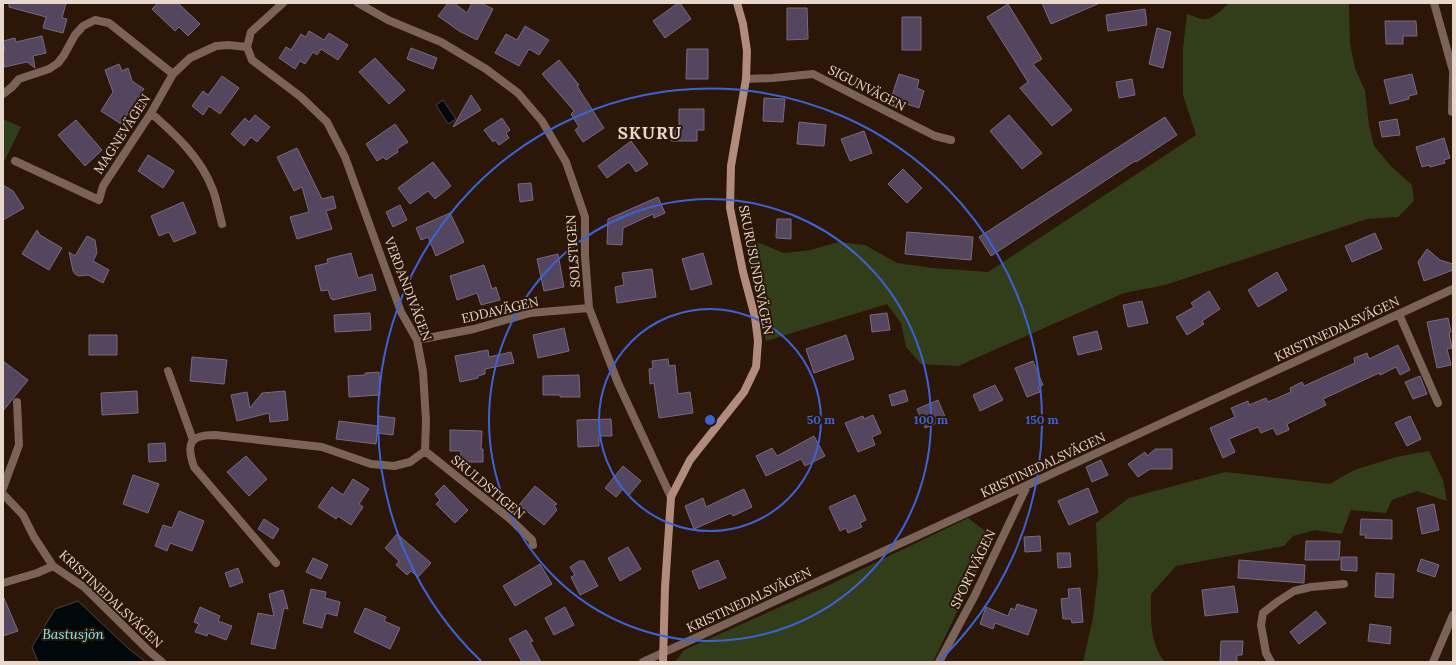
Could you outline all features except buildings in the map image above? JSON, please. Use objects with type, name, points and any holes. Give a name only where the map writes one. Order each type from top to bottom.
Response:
[{"type":"street","points":[[247,47],[251,32],[283,3]]},
{"type":"street","name":"SOLSTIGEN","points":[[358,3],[388,20],[441,42],[486,69],[518,93],[542,121],[566,162],[585,217],[585,256],[589,308],[618,383],[671,497]]},
{"type":"street","name":"SKURUSUNDSVÄGEN","points":[[663,662],[665,588],[671,497],[690,460],[744,392],[756,367],[758,341],[755,317],[743,272],[730,208],[731,166],[746,79],[747,51],[743,24],[737,3]]},
{"type":"street","points":[[1434,3],[1453,73],[1452,112]]},
{"type":"street","points":[[3,94],[19,79],[49,69],[58,64],[74,35],[83,26],[95,20],[109,22],[173,74]]},
{"type":"street","name":"MAGNEVÄGEN","points":[[15,161],[99,200],[103,186],[151,113],[173,74],[190,58],[216,46],[228,45],[247,47]]},
{"type":"street","name":"VERDANDIVÄGEN","points":[[247,47],[252,60],[301,97],[327,122],[345,157],[402,312],[417,340],[423,372],[426,420],[425,451]]},
{"type":"street","name":"SIGUNVÄGEN","points":[[746,79],[813,74],[935,136],[951,140]]},
{"type":"street","points":[[151,113],[178,137],[196,158],[213,190],[222,224]]},
{"type":"street","name":"KRISTINEDALSVÄGEN","points":[[643,662],[1453,289]]},
{"type":"street","name":"EDDAVÄGEN","points":[[417,340],[474,329],[530,313],[589,308]]},
{"type":"street","points":[[1399,314],[1438,403]]},
{"type":"street","points":[[168,371],[193,440]]},
{"type":"street","points":[[3,488],[19,445],[17,402]]},
{"type":"street","points":[[276,563],[194,467],[190,445],[198,436],[215,435],[322,446],[371,464],[394,466],[410,462],[425,451]]},
{"type":"street","name":"SKULDSTIGEN","points":[[425,451],[509,518],[532,540],[533,545]]},
{"type":"street","name":"SPORTVÄGEN","points":[[939,662],[974,595],[1027,486]]},
{"type":"street","name":"KRISTINEDALSVÄGEN","points":[[3,494],[23,515],[34,537],[54,566],[84,587],[162,662]]},
{"type":"street","points":[[3,583],[37,573],[54,566]]},
{"type":"street","points":[[1271,662],[1264,646],[1261,625],[1263,613],[1276,602],[1294,591],[1311,587],[1344,584]]},
{"type":"street","points":[[1432,662],[1453,615]]},
{"type":"green space","points":[[1230,3],[1349,3],[1350,44],[1355,68],[1365,91],[1369,125],[1374,146],[1391,166],[1412,185],[1414,201],[1398,217],[1367,219],[1165,285],[1124,293],[958,366],[921,364],[906,347],[901,323],[887,304],[766,341],[744,238],[784,253],[811,250],[838,242],[865,245],[897,263],[933,268],[988,272],[1196,135],[1183,95],[1183,48],[1187,14],[1207,19],[1214,16]]},
{"type":"green space","points":[[3,119],[21,127],[3,164]]},
{"type":"green space","points":[[1429,451],[1443,480],[1447,501],[1417,491],[1392,500],[1386,513],[1351,510],[1342,534],[1315,530],[1293,536],[1284,546],[1176,566],[1151,594],[1152,630],[1156,647],[1165,662],[1083,662],[1093,618],[1098,575],[1096,523],[1129,498],[1225,472],[1330,484],[1354,470],[1396,457]]},
{"type":"green space","points":[[968,518],[993,537],[933,662],[675,662],[684,650],[827,586]]},
{"type":"water","points":[[443,100],[456,119],[448,124],[436,105]]},
{"type":"water","name":"Bastusjön","points":[[78,601],[130,650],[146,662],[38,662],[32,647],[55,609]]},
{"type":"district","name":"SKURU","points":[[650,133]]}]
